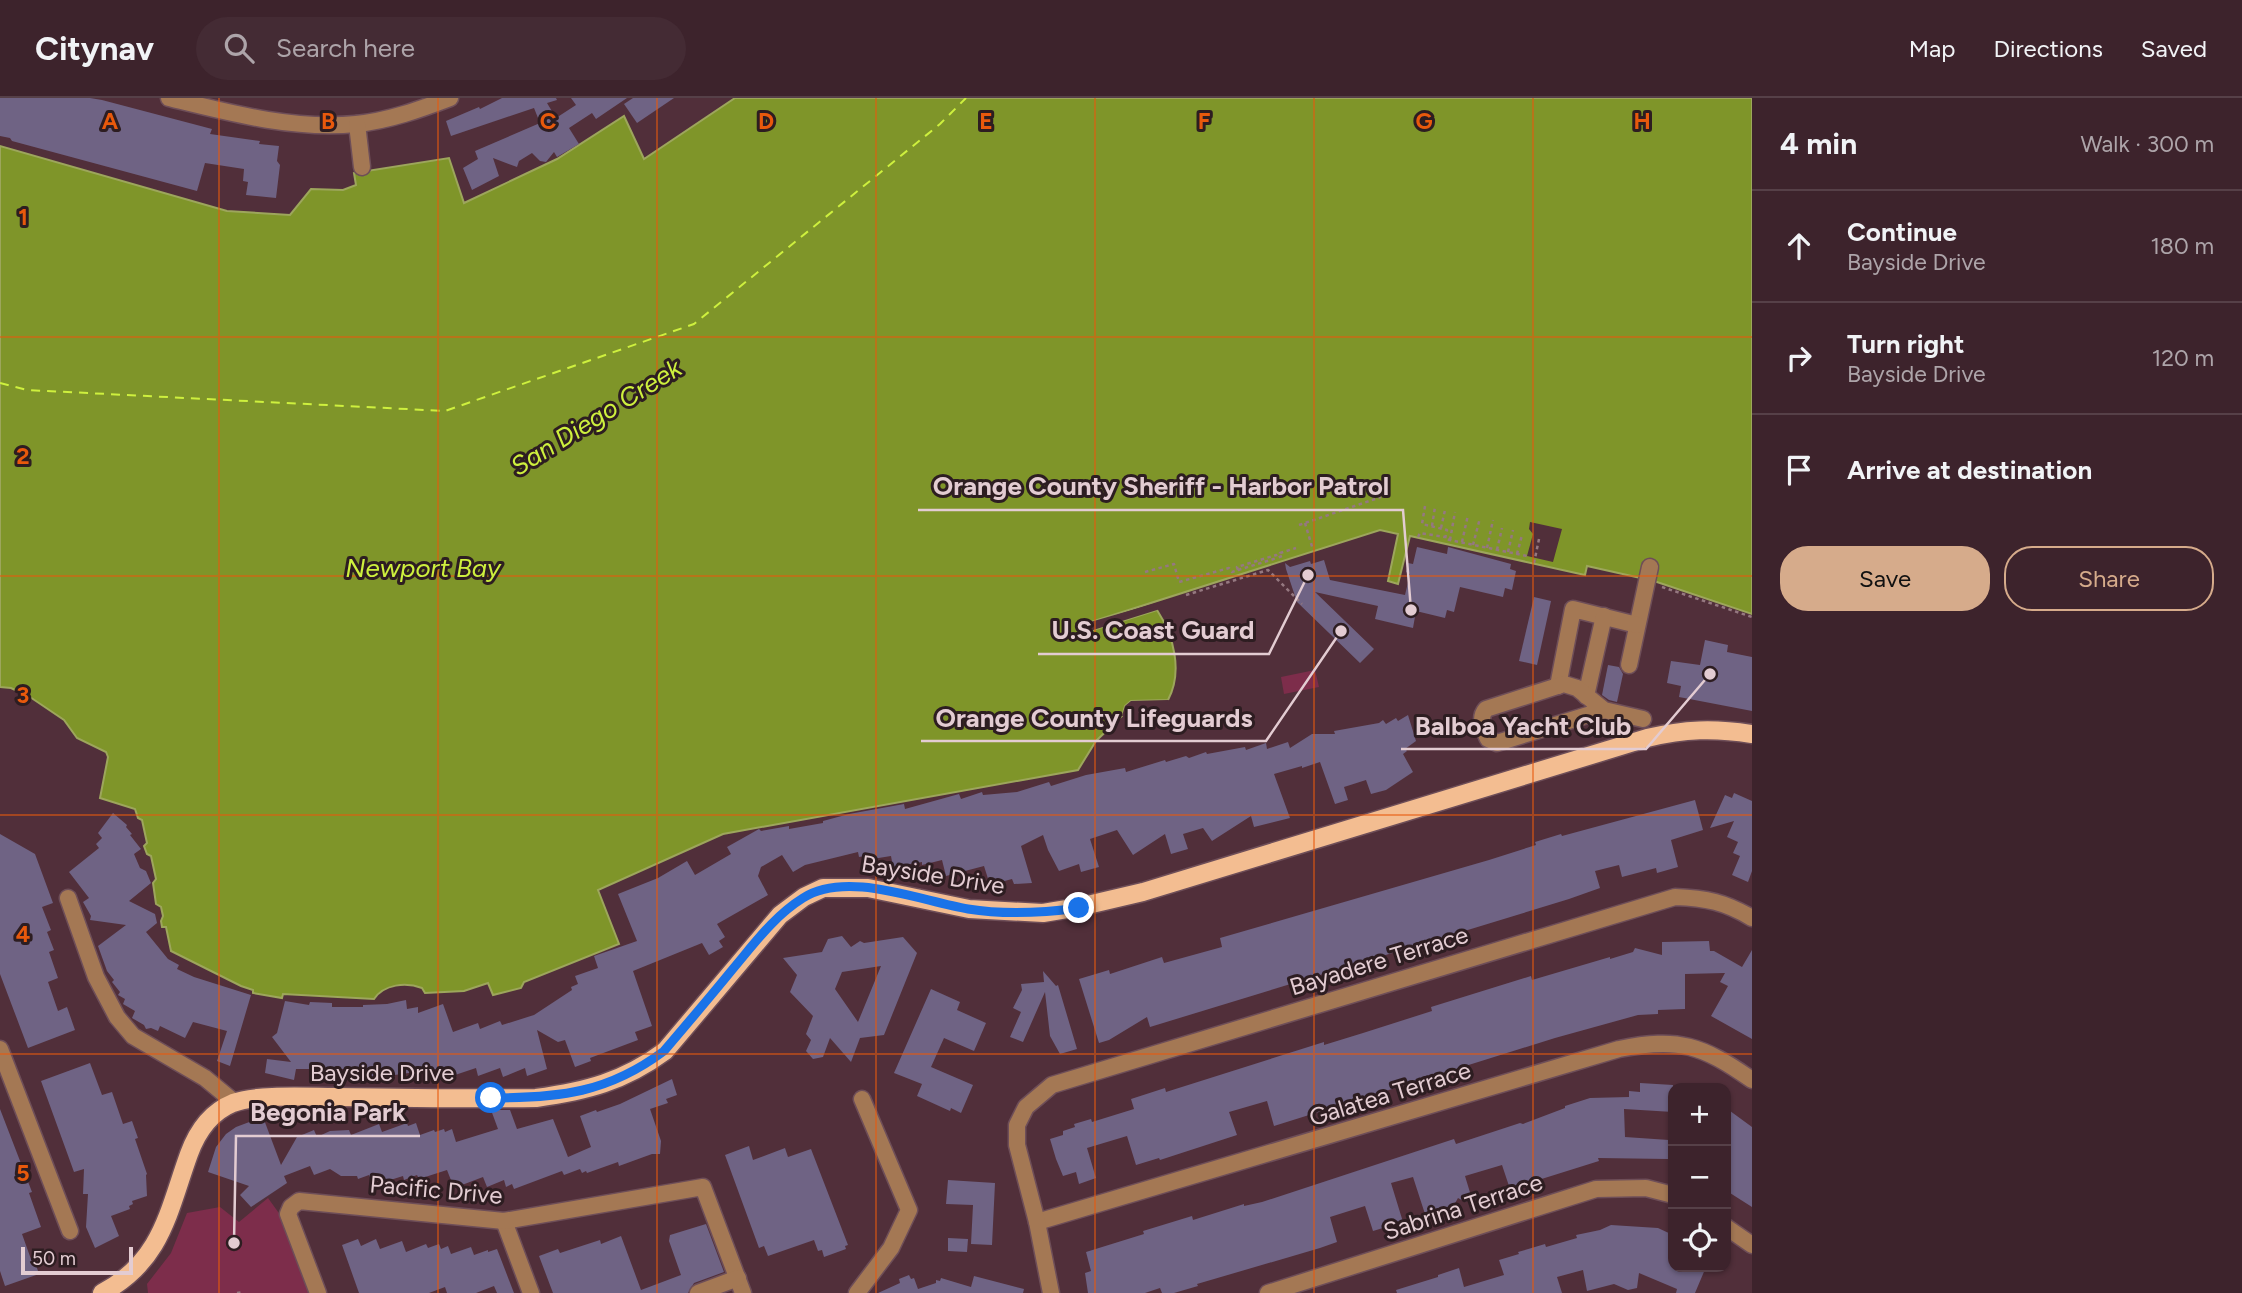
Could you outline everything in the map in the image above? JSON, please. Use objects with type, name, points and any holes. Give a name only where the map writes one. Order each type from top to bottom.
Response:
[{"type":"main road","name":"Bayside Drive","points":[[234,1102],[279,1097],[536,1098],[571,1093],[615,1082],[642,1068],[664,1051],[780,915],[804,897],[823,888],[868,888],[968,909],[998,912],[1043,913],[1079,908],[1143,892],[1647,738],[1675,731],[1709,728],[1752,734]]},
{"type":"main road","points":[[113,1291],[145,1261],[158,1241],[201,1128],[234,1102]]},
{"type":"street","points":[[169,98],[230,105],[287,123],[356,124],[418,110],[450,98]]},
{"type":"street","points":[[356,124],[362,167]]},
{"type":"street","points":[[1629,665],[1650,567]]},
{"type":"street","points":[[1558,686],[1573,609],[1637,625]]},
{"type":"street","points":[[1586,696],[1604,616]]},
{"type":"street","points":[[1604,710],[1497,743],[1488,739],[1481,720],[1482,712],[1486,709],[1571,684],[1604,710],[1643,719]]},
{"type":"street","name":"Bayadere Terrace","points":[[1037,1222],[1017,1145],[1017,1125],[1026,1107],[1052,1086],[1675,897],[1704,898],[1734,907],[1752,918]]},
{"type":"street","points":[[68,898],[96,977],[117,1017],[133,1035],[205,1078],[234,1102]]},
{"type":"street","name":"Galatea Terrace","points":[[1037,1222],[1605,1053],[1644,1044],[1674,1043],[1710,1053],[1752,1080]]},
{"type":"street","points":[[0,1049],[4,1074],[70,1231]]},
{"type":"street","points":[[857,1293],[891,1248],[908,1210],[862,1099]]},
{"type":"street","name":"Pacific Drive","points":[[318,1293],[288,1214],[291,1207],[299,1201],[504,1221],[703,1186],[740,1286]]},
{"type":"street","name":"Sabrina Terrace","points":[[1268,1293],[1596,1189],[1646,1188],[1668,1194]]},
{"type":"street","points":[[504,1221],[531,1293]]},
{"type":"street","points":[[1037,1222],[1051,1293]]},
{"type":"street","points":[[1731,1230],[1752,1245]]},
{"type":"street","points":[[698,1293],[740,1286]]},
{"type":"path","points":[[1299,525],[1381,497]]},
{"type":"path","points":[[1425,506],[1422,524],[1447,530],[1445,537]]},
{"type":"path","points":[[1432,526],[1435,507]]},
{"type":"path","points":[[1441,528],[1445,510]]},
{"type":"path","points":[[1450,540],[1455,512]]},
{"type":"path","points":[[1462,542],[1468,515]]},
{"type":"path","points":[[1473,545],[1480,518]]},
{"type":"path","points":[[1487,548],[1493,520]]},
{"type":"path","points":[[1305,523],[1313,550]]},
{"type":"path","points":[[1497,550],[1502,528]]},
{"type":"path","points":[[1508,552],[1513,530]]},
{"type":"path","points":[[1418,537],[1420,534],[1445,537],[1527,556]]},
{"type":"path","points":[[1517,554],[1522,535]]},
{"type":"path","points":[[1534,563],[1539,538]]},
{"type":"path","points":[[1145,572],[1174,564],[1179,582],[1229,568],[1232,572],[1260,564],[1296,548]]},
{"type":"path","points":[[1238,570],[1237,567],[1276,555],[1277,558]]},
{"type":"path","points":[[1260,564],[1262,571]]},
{"type":"path","points":[[1186,595],[1268,570],[1302,604]]},
{"type":"path","points":[[1657,585],[1752,617]]},
{"type":"path","points":[[237,1293],[243,1292]]},
{"type":"shaded area","points":[[1315,670],[1319,687],[1284,694],[1281,677]]},
{"type":"shaded area","points":[[268,1198],[281,1216],[310,1293],[148,1293],[147,1284],[171,1253],[187,1213],[220,1207],[239,1222]]},
{"type":"water","name":"Newport Bay","points":[[735,98],[1752,98],[1752,614],[1654,581],[1587,566],[1585,575],[1410,536],[1398,584],[1388,581],[1398,534],[1380,530],[1088,623],[1090,631],[1157,610],[1168,631],[1176,666],[1173,689],[1168,700],[1131,701],[1125,706],[1122,716],[1096,741],[1078,770],[723,834],[598,890],[619,944],[524,982],[521,988],[493,995],[488,983],[464,991],[425,993],[422,988],[402,985],[383,990],[374,999],[283,994],[282,998],[253,993],[253,990],[171,951],[166,927],[162,927],[161,907],[156,904],[153,883],[156,879],[151,856],[147,854],[144,846],[147,843],[142,820],[138,818],[135,809],[100,798],[108,757],[106,752],[77,738],[64,720],[30,697],[11,688],[0,687],[0,146],[227,211],[290,215],[311,189],[343,190],[356,185],[354,173],[449,158],[464,203],[557,159],[624,116],[644,159]]},
{"type":"pier","points":[[1530,522],[1562,529],[1553,562],[1527,556],[1533,534],[1529,529]]},
{"type":"pier","points":[[1177,597],[1092,626],[1156,607],[1160,609],[1090,631],[1087,623]]},
{"type":"pier","points":[[1131,701],[1172,701],[1168,704],[1132,704],[1126,716],[1122,716],[1125,706]]},
{"type":"building","points":[[0,98],[102,100],[212,129],[210,134],[279,146],[276,198],[246,195],[248,182],[243,181],[244,169],[205,163],[197,191],[12,141],[0,136]]},
{"type":"building","points":[[502,98],[556,98],[557,100],[547,103],[556,118],[576,105],[571,98],[627,98],[596,119],[592,113],[569,128],[579,144],[557,157],[554,152],[546,162],[540,161],[532,153],[519,161],[517,167],[493,158],[499,176],[472,190],[463,168],[478,159],[475,151],[540,123],[534,108],[451,136],[446,121]]},
{"type":"building","points":[[633,98],[674,98],[637,123],[624,104]]},
{"type":"building","points":[[1417,547],[1447,554],[1448,547],[1511,564],[1510,569],[1516,571],[1512,590],[1505,588],[1503,597],[1460,587],[1454,612],[1447,610],[1445,618],[1416,611],[1413,628],[1375,619],[1378,606],[1315,592],[1374,649],[1360,663],[1297,602],[1285,563],[1290,567],[1324,560],[1330,580],[1405,595],[1410,574],[1406,572],[1408,563],[1413,564]]},
{"type":"building","points":[[1534,597],[1551,601],[1537,665],[1519,661]]},
{"type":"building","points":[[1705,640],[1728,645],[1727,652],[1752,657],[1752,711],[1679,697],[1681,686],[1667,683],[1671,661],[1700,665]]},
{"type":"building","points":[[1608,665],[1619,667],[1623,674],[1617,702],[1602,695]]},
{"type":"building","points":[[1408,715],[1416,741],[1405,749],[1407,751],[1403,754],[1413,772],[1386,790],[1371,794],[1366,780],[1344,787],[1348,800],[1335,804],[1320,762],[1274,774],[1290,818],[1254,827],[1251,816],[1212,841],[1203,828],[1183,834],[1188,849],[1171,854],[1165,834],[1133,855],[1117,830],[1090,839],[1099,867],[1081,872],[1079,864],[1059,871],[1043,835],[1021,846],[1032,883],[1014,884],[1012,879],[990,885],[984,866],[946,876],[942,860],[922,865],[922,862],[893,867],[891,856],[866,860],[865,856],[859,857],[858,852],[805,865],[793,872],[782,855],[761,867],[758,876],[768,895],[717,924],[725,937],[719,941],[723,947],[709,955],[702,943],[633,971],[652,1026],[635,1032],[638,1040],[590,1058],[591,1061],[575,1067],[565,1040],[558,1042],[537,1030],[547,1069],[527,1076],[525,1068],[503,1077],[500,1068],[478,1076],[476,1068],[446,1078],[443,1068],[367,1079],[367,1069],[296,1069],[294,1080],[265,1073],[267,1059],[291,1062],[272,1037],[277,1033],[285,1001],[309,1005],[310,1002],[332,1003],[332,1007],[363,1007],[406,1000],[407,1009],[418,1007],[418,1013],[443,1004],[453,1032],[478,1023],[480,1029],[500,1021],[502,1025],[534,1015],[572,990],[571,987],[578,984],[575,976],[598,968],[594,956],[637,941],[618,894],[658,878],[687,861],[695,875],[731,854],[727,847],[759,829],[761,831],[789,826],[789,829],[904,804],[905,809],[959,794],[961,799],[982,792],[983,795],[1017,792],[1049,782],[1051,786],[1086,775],[1125,768],[1126,772],[1165,760],[1166,762],[1186,756],[1189,758],[1206,752],[1207,754],[1245,747],[1246,750],[1266,743],[1267,749],[1288,742],[1290,748],[1312,734],[1335,734],[1334,731],[1383,720],[1386,724]]},
{"type":"building","points":[[1734,793],[1752,801],[1752,871],[1748,882],[1732,875],[1740,856],[1733,853],[1738,842],[1727,837],[1734,821],[1710,828],[1725,795],[1732,798]]},
{"type":"building","points":[[1695,800],[1703,830],[1671,840],[1678,867],[1657,873],[1656,868],[1622,877],[1619,865],[1595,871],[1600,888],[1569,899],[1150,1027],[1147,1017],[1109,1040],[1099,1043],[1079,979],[1109,970],[1110,974],[1162,957],[1164,963],[1222,947],[1220,938],[1489,860],[1561,834],[1562,836]]},
{"type":"building","points":[[113,813],[127,825],[132,834],[130,835],[141,849],[134,854],[151,883],[129,901],[155,914],[157,923],[146,932],[168,959],[179,965],[177,969],[251,995],[230,1066],[217,1061],[227,1031],[193,1022],[185,1038],[160,1026],[158,1031],[146,1029],[132,1018],[135,1011],[123,1004],[125,999],[118,995],[120,992],[112,982],[114,980],[107,971],[98,946],[126,925],[90,920],[91,916],[83,902],[89,898],[69,872],[99,848],[96,844],[102,838],[98,833]]},
{"type":"building","points":[[0,834],[35,854],[53,903],[42,907],[51,930],[47,932],[54,950],[49,952],[58,978],[48,982],[58,1011],[67,1007],[75,1030],[28,1048],[0,974]]},
{"type":"building","points":[[842,936],[851,947],[860,941],[864,943],[903,937],[917,953],[884,1035],[860,1038],[851,1062],[830,1038],[823,1057],[813,1059],[806,1051],[811,1040],[806,1034],[813,1016],[790,992],[797,975],[783,958],[822,952],[828,939]],"holes":[[[881,966],[858,1022],[835,989],[842,972]]]},
{"type":"building","points":[[1709,941],[1710,951],[1742,967],[1752,950],[1752,1039],[1711,1016],[1728,986],[1720,982],[1725,973],[1685,974],[1685,1009],[1658,1010],[1658,1014],[1638,1015],[1555,1038],[1274,1126],[1267,1101],[1229,1112],[1237,1135],[1160,1160],[1159,1158],[1136,1165],[1127,1136],[1087,1148],[1096,1178],[1079,1184],[1076,1172],[1063,1176],[1056,1159],[1050,1139],[1063,1135],[1063,1131],[1075,1127],[1074,1124],[1091,1119],[1092,1122],[1134,1109],[1131,1099],[1165,1088],[1166,1092],[1324,1042],[1324,1045],[1432,1011],[1431,1007],[1531,976],[1532,980],[1633,952],[1635,948],[1662,955],[1662,942]]},
{"type":"building","points":[[1043,971],[1058,985],[1077,1049],[1060,1054],[1050,1036],[1045,992],[1023,1042],[1010,1037],[1021,1012],[1013,1008],[1022,990],[1021,984],[1044,982]]},
{"type":"building","points":[[931,989],[960,1002],[957,1010],[986,1023],[974,1051],[944,1038],[931,1067],[973,1085],[961,1113],[917,1096],[922,1084],[894,1073]]},
{"type":"building","points":[[90,1063],[102,1095],[112,1092],[123,1124],[132,1121],[147,1174],[147,1196],[132,1201],[130,1209],[111,1216],[119,1236],[95,1248],[86,1227],[88,1194],[83,1194],[84,1169],[74,1172],[41,1081]]},
{"type":"building","points":[[672,1079],[677,1095],[666,1099],[668,1103],[650,1109],[661,1141],[660,1154],[652,1154],[619,1166],[618,1162],[587,1173],[582,1173],[580,1169],[564,1175],[562,1171],[514,1189],[512,1184],[506,1187],[504,1180],[487,1187],[483,1177],[454,1188],[447,1170],[419,1179],[417,1175],[404,1180],[403,1176],[384,1182],[382,1176],[371,1180],[369,1175],[358,1179],[357,1176],[341,1176],[330,1169],[314,1175],[310,1166],[284,1176],[287,1183],[251,1207],[240,1195],[249,1186],[208,1172],[216,1147],[226,1134],[236,1127],[263,1117],[281,1165],[297,1137],[314,1130],[317,1137],[330,1131],[349,1130],[351,1135],[379,1124],[382,1132],[407,1123],[408,1126],[416,1123],[420,1135],[434,1130],[444,1129],[445,1132],[452,1129],[456,1142],[498,1129],[491,1110],[510,1110],[517,1129],[553,1119],[568,1157],[591,1147],[580,1116],[620,1104]]},
{"type":"building","points":[[1640,1083],[1668,1085],[1668,1112],[1624,1109],[1625,1137],[1668,1140],[1668,1159],[1598,1158],[1599,1161],[1510,1189],[1502,1165],[1465,1176],[1472,1199],[1465,1202],[1458,1198],[1454,1205],[1425,1214],[1413,1177],[1391,1183],[1403,1222],[1373,1231],[1365,1206],[1330,1217],[1337,1242],[1320,1248],[1174,1293],[1162,1293],[1160,1288],[1145,1293],[1088,1293],[1085,1273],[1091,1271],[1086,1252],[1144,1234],[1143,1231],[1192,1216],[1193,1220],[1244,1204],[1262,1202],[1454,1139],[1456,1144],[1523,1124],[1590,1098],[1629,1097],[1629,1091],[1640,1092]]},
{"type":"building","points":[[0,1109],[32,1192],[29,1193],[41,1227],[22,1234],[39,1274],[5,1286],[0,1271]]},
{"type":"building","points":[[1731,1112],[1752,1127],[1752,1207],[1731,1194]]},
{"type":"building","points":[[749,1146],[753,1160],[785,1148],[788,1157],[811,1149],[848,1245],[845,1246],[846,1249],[824,1257],[822,1250],[818,1251],[814,1240],[768,1256],[764,1246],[759,1248],[725,1155]]},
{"type":"building","points":[[948,1180],[995,1183],[992,1245],[971,1244],[973,1205],[946,1204]]},
{"type":"building","points":[[706,1224],[724,1272],[694,1283],[688,1293],[553,1293],[539,1256],[558,1249],[560,1253],[600,1240],[601,1244],[621,1236],[641,1290],[681,1275],[669,1241],[670,1235]]},
{"type":"building","points":[[1611,1225],[1658,1228],[1668,1233],[1668,1272],[1704,1272],[1695,1293],[1676,1293],[1677,1289],[1639,1273],[1637,1288],[1628,1290],[1614,1284],[1587,1291],[1583,1270],[1557,1277],[1562,1293],[1397,1293],[1396,1290],[1459,1268],[1464,1287],[1504,1275],[1499,1260],[1519,1254],[1518,1252],[1545,1244],[1546,1247],[1577,1238],[1576,1235]]},
{"type":"building","points":[[948,1238],[968,1239],[967,1252],[948,1251]]},
{"type":"building","points":[[358,1239],[361,1246],[376,1239],[380,1249],[402,1241],[406,1252],[426,1244],[428,1248],[439,1244],[441,1249],[448,1246],[451,1254],[471,1247],[474,1255],[497,1249],[514,1293],[497,1293],[494,1286],[476,1293],[447,1293],[445,1287],[429,1293],[359,1293],[342,1245]]},
{"type":"building","points":[[909,1275],[911,1279],[914,1278],[918,1289],[936,1283],[936,1280],[940,1281],[941,1278],[971,1287],[974,1276],[1024,1289],[1023,1293],[878,1293],[900,1283],[899,1279]]},
{"type":"ferry route","points":[[0,383],[27,390],[445,411],[694,324],[940,124],[966,98]]},
{"type":"place","name":"U.S. Coast Guard","points":[[1308,575]]},
{"type":"place","name":"Orange County Sheriff - Harbor Patrol","points":[[1411,610]]},
{"type":"place","name":"Orange County Lifeguards","points":[[1341,631]]},
{"type":"place","name":"Balboa Yacht Club","points":[[1710,674]]},
{"type":"place","name":"Begonia Park","points":[[234,1243]]},
{"type":"route","points":[[491,1098],[536,1098],[571,1093],[615,1082],[642,1068],[664,1051],[780,915],[804,897],[823,888],[868,888],[968,909],[998,912],[1043,913],[1079,908]]},
{"type":"water label","name":"San Diego Creek","points":[[596,417]]}]
